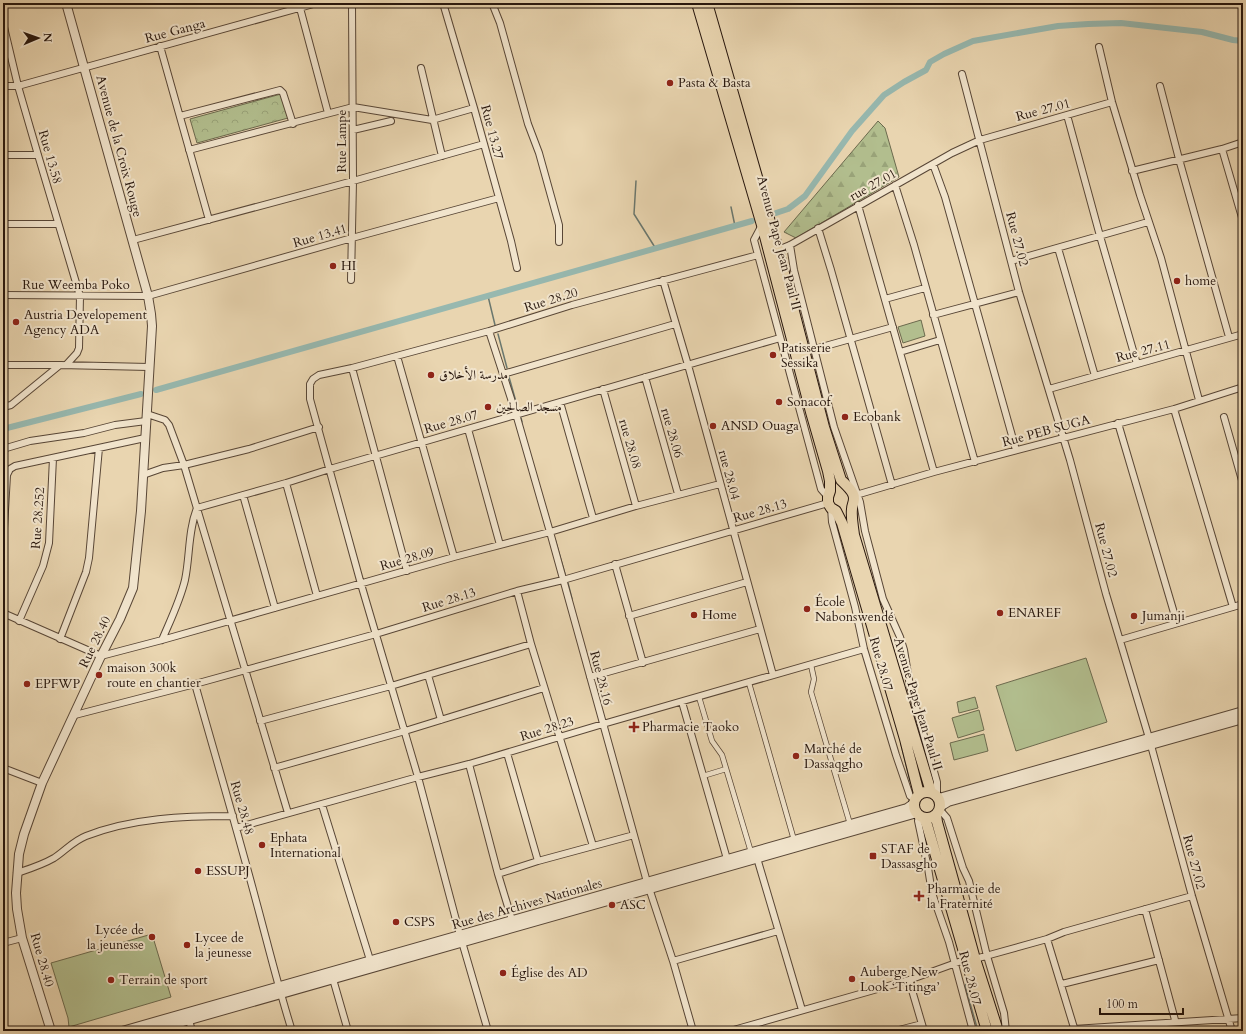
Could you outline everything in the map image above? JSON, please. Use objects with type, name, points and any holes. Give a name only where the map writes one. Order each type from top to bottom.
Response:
[{"type":"highway","name":"Avenue Pape Jean Paul II","points":[[697,3],[762,225],[828,471],[831,502],[842,523],[905,740],[918,807],[927,825],[971,959],[998,1031]]},
{"type":"highway","name":"Avenue Pape Jean Paul II","points":[[707,3],[778,250],[824,427],[837,470],[846,487],[856,495],[852,507],[854,535],[937,803],[937,822],[987,1031]]},
{"type":"highway","points":[[846,487],[838,486],[831,502],[845,512],[852,507]]},
{"type":"highway","name":"Avenue Pape Jean Paul II","points":[[918,807],[925,792],[937,803]]},
{"type":"highway","points":[[918,807],[931,818],[937,803]]},
{"type":"street","name":"Avenue de la Croix Rouge","points":[[66,3],[148,296]]},
{"type":"street","name":"Rue Lampe","points":[[351,280],[353,181],[352,3]]},
{"type":"street","name":"Rue 13.27","points":[[443,3],[474,108],[517,268]]},
{"type":"street","points":[[492,3],[500,23],[528,124],[539,154],[559,225],[559,242]]},
{"type":"street","name":"Rue Ganga","points":[[18,86],[313,4]]},
{"type":"street","points":[[300,8],[328,113]]},
{"type":"street","name":"Rue 13.58","points":[[3,23],[18,86],[80,296],[79,348],[77,353],[11,405],[3,407]]},
{"type":"street","points":[[160,46],[209,220]]},
{"type":"street","points":[[1099,47],[1112,102],[1148,222],[1161,258],[1199,400]]},
{"type":"street","points":[[421,68],[432,120],[442,156]]},
{"type":"street","name":"Rue 27.02","points":[[962,74],[1019,292],[1064,439],[1192,896],[1232,1031]]},
{"type":"street","points":[[3,86],[18,86]]},
{"type":"street","points":[[1160,86],[1229,337]]},
{"type":"street","points":[[180,116],[280,90],[283,93],[293,124]]},
{"type":"street","name":"Rue 27.01","points":[[980,140],[1112,102]]},
{"type":"street","points":[[189,150],[293,124],[353,107],[432,120],[474,108]]},
{"type":"street","points":[[1067,115],[1137,364]]},
{"type":"street","points":[[353,130],[391,121]]},
{"type":"street","name":"rue 27.01","points":[[778,250],[790,245],[858,205],[958,150],[980,140]]},
{"type":"street","points":[[1132,171],[1243,142]]},
{"type":"street","points":[[133,240],[484,144]]},
{"type":"street","points":[[1222,148],[1243,221]]},
{"type":"street","points":[[3,155],[38,154]]},
{"type":"street","points":[[933,164],[945,197],[1016,450]]},
{"type":"street","points":[[895,185],[907,222],[975,462]]},
{"type":"street","name":"Rue 13.41","points":[[148,296],[499,198]]},
{"type":"street","points":[[858,205],[934,472]]},
{"type":"street","points":[[1012,261],[1148,222]]},
{"type":"street","points":[[3,224],[58,224]]},
{"type":"street","name":"Rue 28.07","points":[[762,225],[754,240],[821,489],[831,502],[832,522],[855,607],[864,649],[910,796],[918,807],[918,821],[932,893],[947,935],[973,1031]]},
{"type":"street","points":[[818,228],[892,485]]},
{"type":"street","points":[[790,245],[794,270],[834,427],[856,495],[883,599],[900,637],[904,650],[910,686],[937,782],[937,803],[947,818],[963,868],[969,881],[987,956],[1004,1013],[1006,1031]]},
{"type":"street","points":[[1058,248],[1094,376]]},
{"type":"street","name":"Rue 28.20","points":[[319,427],[310,399],[310,384],[319,374],[352,368],[397,356],[489,331],[572,305],[758,255]]},
{"type":"street","name":"rue 28.04","points":[[663,280],[774,676]]},
{"type":"street","points":[[885,299],[925,288]]},
{"type":"street","points":[[933,316],[1019,292]]},
{"type":"street","name":"Rue Weemba Poko","points":[[3,296],[148,296]]},
{"type":"street","name":"Rue 28.40","points":[[51,1031],[22,938],[17,909],[17,873],[19,854],[24,834],[42,783],[101,656],[120,619],[133,588],[141,519],[152,326],[148,296]]},
{"type":"street","points":[[503,374],[675,324]]},
{"type":"street","points":[[804,352],[893,327]]},
{"type":"street","name":"Rue 28.16","points":[[489,331],[516,414],[648,885],[673,961],[693,1031]]},
{"type":"street","name":"Rue 27.11","points":[[1049,389],[1243,334]]},
{"type":"street","name":"Rue 28.07","points":[[197,508],[780,338]]},
{"type":"street","points":[[900,352],[940,340]]},
{"type":"street","points":[[397,356],[454,557]]},
{"type":"street","points":[[3,365],[149,367]]},
{"type":"street","points":[[352,368],[407,571]]},
{"type":"street","name":"rue 28.06","points":[[645,377],[678,494]]},
{"type":"street","name":"Rue PEB SUGA","points":[[856,495],[934,472],[1064,439],[1243,387]]},
{"type":"street","name":"rue 28.08","points":[[603,389],[636,506]]},
{"type":"street","points":[[560,402],[593,518]]},
{"type":"street","points":[[1174,408],[1233,607]]},
{"type":"street","points":[[3,448],[30,441],[84,433],[146,417],[165,420],[169,425],[184,465],[288,813]]},
{"type":"street","points":[[1224,417],[1243,484]]},
{"type":"street","points":[[1118,423],[1177,623]]},
{"type":"street","points":[[144,475],[163,468],[184,465],[249,449],[319,427],[361,584],[405,731],[461,938],[488,1031]]},
{"type":"street","points":[[468,429],[500,544]]},
{"type":"street","points":[[3,546],[7,475],[10,469],[15,466],[145,438]]},
{"type":"street","points":[[60,639],[86,572],[89,558],[99,448]]},
{"type":"street","name":"Rue 28.252","points":[[19,621],[47,556],[49,543],[53,458]]},
{"type":"street","points":[[286,483],[317,596]]},
{"type":"street","name":"Rue 28.09","points":[[101,656],[231,621],[500,544],[550,532],[678,494],[720,484]]},
{"type":"street","points":[[242,495],[275,608]]},
{"type":"street","name":"Rue 28.13","points":[[74,715],[195,684],[376,634],[517,591],[563,580],[831,502]]},
{"type":"street","points":[[162,640],[177,604],[184,582],[189,557],[193,518],[197,508]]},
{"type":"street","points":[[615,564],[643,663]]},
{"type":"street","points":[[629,616],[747,582]]},
{"type":"street","points":[[517,591],[544,688],[593,846]]},
{"type":"street","points":[[1120,640],[1243,604]]},
{"type":"street","points":[[3,613],[101,656]]},
{"type":"street","points":[[590,678],[760,629]]},
{"type":"street","points":[[260,721],[392,686],[531,644]]},
{"type":"street","name":"Rue 28.23","points":[[236,828],[469,764],[864,649]]},
{"type":"street","points":[[811,665],[814,679],[811,692],[850,824]]},
{"type":"street","points":[[428,674],[441,720]]},
{"type":"street","points":[[749,683],[794,840]]},
{"type":"street","name":"Rue 28.48","points":[[195,684],[233,816],[279,990],[292,1031]]},
{"type":"street","points":[[274,768],[405,731],[544,688]]},
{"type":"street","points":[[699,697],[712,741],[721,752],[802,1010]]},
{"type":"street","points":[[682,702],[727,859]]},
{"type":"street","points":[[937,803],[948,802],[1150,742],[1243,711]]},
{"type":"street","points":[[1150,742],[1243,719]]},
{"type":"street","points":[[507,753],[538,861]]},
{"type":"street","points":[[469,764],[498,874],[512,920]]},
{"type":"street","points":[[3,768],[42,783]]},
{"type":"street","points":[[703,776],[726,769]]},
{"type":"street","points":[[322,805],[370,960]]},
{"type":"street","name":"Rue des Archives Nationales","points":[[122,1031],[279,990],[333,979],[512,920],[648,885],[727,859],[754,855],[794,840],[908,808],[918,807]]},
{"type":"street","name":"Rue des Archives Nationales","points":[[151,1031],[189,1020],[370,960],[461,938],[918,807]]},
{"type":"street","points":[[17,873],[50,861],[77,840],[118,826],[159,819],[194,816],[233,816]]},
{"type":"street","points":[[498,874],[634,834]]},
{"type":"street","points":[[730,1031],[740,1030],[802,1010],[909,980],[954,963],[987,956],[1047,939],[1064,932],[1192,896]]},
{"type":"street","points":[[1145,910],[1178,1031]]},
{"type":"street","points":[[673,961],[778,931]]},
{"type":"street","points":[[3,943],[22,938]]},
{"type":"street","points":[[1047,939],[1075,1030]]},
{"type":"street","points":[[1062,984],[1159,960]]},
{"type":"street","points":[[333,979],[348,1031]]},
{"type":"street","points":[[909,980],[924,1031]]},
{"type":"street","points":[[1043,1031],[1123,1028],[1175,1022],[1243,1018]]},
{"type":"street","points":[[189,1020],[192,1031]]},
{"type":"street","points":[[895,1031],[922,1024]]},
{"type":"green space","points":[[281,94],[288,118],[197,143],[190,119]]},
{"type":"green space","points":[[878,121],[885,128],[899,177],[796,238],[784,232]]},
{"type":"green space","points":[[921,320],[925,336],[903,343],[898,327]]},
{"type":"green space","points":[[1086,658],[1107,722],[1016,751],[996,686]]},
{"type":"green space","points":[[975,697],[978,708],[959,713],[957,702]]},
{"type":"green space","points":[[979,710],[984,730],[958,738],[952,718]]},
{"type":"green space","points":[[984,734],[988,751],[954,760],[950,743]]},
{"type":"green space","name":"Terrain de sport","points":[[152,934],[171,997],[69,1027],[68,1018],[51,963]]},
{"type":"waterway","points":[[776,213],[788,209],[805,196],[852,131],[884,95],[926,70],[930,62],[973,41],[1058,26],[1121,23],[1202,32],[1243,41]]},
{"type":"waterway","points":[[636,181],[634,214],[656,249]]},
{"type":"waterway","points":[[731,207],[735,226]]},
{"type":"waterway","points":[[156,390],[752,221]]},
{"type":"waterway","points":[[488,296],[495,325]]},
{"type":"waterway","points":[[498,334],[507,368]]},
{"type":"waterway","points":[[509,377],[518,409]]},
{"type":"waterway","points":[[3,429],[141,394]]},
{"type":"waterway","points":[[521,418],[522,422]]},
{"type":"waterway","points":[[545,505],[549,519]]},
{"type":"waterway","points":[[555,539],[565,574]]},
{"type":"waterway","points":[[568,583],[572,599]]},
{"type":"waterway","points":[[901,744],[910,781]]},
{"type":"waterway","points":[[968,979],[965,986],[978,1031]]},
{"type":"place","name":"Pasta & Basta","points":[[670,83]]},
{"type":"place","name":"HI","points":[[333,266]]},
{"type":"place","name":"home","points":[[1177,281]]},
{"type":"place","name":"Austria Developement Agency ADA","points":[[16,322]]},
{"type":"place","name":"Patisserie Sessika","points":[[773,355]]},
{"type":"place","name":"مدرسة الأخلاق","points":[[431,375]]},
{"type":"place","name":"Sonacof","points":[[779,402]]},
{"type":"place","name":"مسجد الصالحين","points":[[488,407]]},
{"type":"place","name":"Ecobank","points":[[845,417]]},
{"type":"place","name":"ANSD Ouaga","points":[[713,426]]},
{"type":"place","name":"École Nabonswendé","points":[[807,609]]},
{"type":"place","name":"ENAREF","points":[[1000,613]]},
{"type":"place","name":"Home","points":[[694,615]]},
{"type":"place","name":"Jumanji","points":[[1134,616]]},
{"type":"place","name":"maison 300k route en chantier","points":[[99,675]]},
{"type":"place","name":"EPFWP","points":[[27,684]]},
{"type":"place","name":"Pharmacie Taoko","points":[[634,727]]},
{"type":"place","name":"Marché de Dassaqgho","points":[[796,756]]},
{"type":"place","name":"Ephata International","points":[[262,845]]},
{"type":"place","name":"STAF de Dassasgho","points":[[873,856]]},
{"type":"place","name":"ESSUPJ","points":[[198,871]]},
{"type":"place","name":"Pharmacie de la Fraternité","points":[[919,896]]},
{"type":"place","name":"ASC","points":[[612,905]]},
{"type":"place","name":"CSPS","points":[[396,922]]},
{"type":"place","name":"Lycée de la jeunesse","points":[[152,937]]},
{"type":"place","name":"Lycee de la jeunesse","points":[[187,945]]},
{"type":"place","name":"Église des AD","points":[[503,973]]},
{"type":"place","name":"Auberge New Look ‘Titinga’","points":[[852,979]]},
{"type":"place","name":"Terrain de sport","points":[[111,980]]}]
